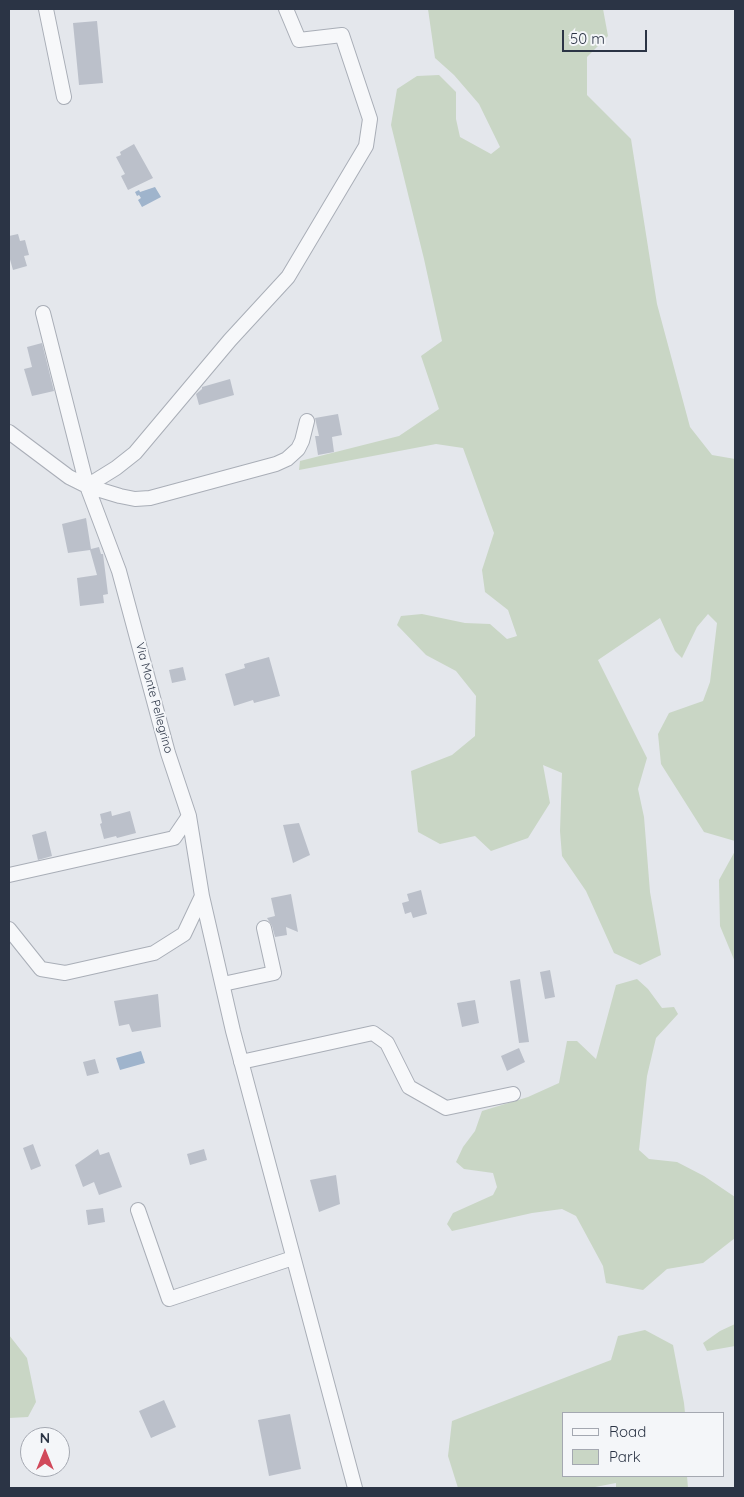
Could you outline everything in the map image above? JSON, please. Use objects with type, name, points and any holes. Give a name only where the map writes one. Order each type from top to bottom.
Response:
[{"type":"street","points":[[46,9],[64,97]]},
{"type":"street","points":[[87,486],[116,468],[135,452],[230,340],[288,277],[366,146],[370,119],[342,35],[299,40],[286,9]]},
{"type":"street","name":"Via Monte Pellegrino","points":[[44,313],[87,486],[119,571],[168,753],[189,816],[202,896],[241,1062],[354,1488]]},
{"type":"street","points":[[9,432],[65,475],[87,486],[134,499],[150,498],[276,464],[287,459],[298,449],[307,421]]},
{"type":"street","points":[[9,875],[174,838],[189,816]]},
{"type":"street","points":[[9,929],[40,969],[64,973],[154,953],[184,934],[202,896]]},
{"type":"street","points":[[223,984],[274,973],[264,928]]},
{"type":"street","points":[[241,1062],[374,1033],[387,1043],[409,1086],[446,1108],[513,1094]]},
{"type":"street","points":[[138,1210],[169,1299],[294,1258]]},
{"type":"green space","points":[[428,9],[603,9],[608,36],[587,57],[587,95],[631,139],[657,304],[690,427],[712,455],[735,459],[735,841],[704,832],[661,764],[658,734],[669,713],[703,701],[710,682],[717,623],[708,614],[697,627],[682,658],[675,651],[660,618],[598,660],[647,758],[638,789],[644,817],[650,892],[661,955],[640,965],[614,953],[586,891],[562,856],[560,831],[562,773],[543,765],[550,803],[528,838],[491,851],[475,836],[440,844],[418,832],[411,771],[452,755],[475,736],[476,696],[456,671],[426,655],[397,625],[401,616],[422,614],[465,623],[490,624],[507,639],[517,636],[508,610],[485,592],[482,570],[494,533],[463,448],[436,444],[299,470],[300,461],[399,436],[439,409],[421,356],[442,341],[391,125],[397,89],[417,76],[439,75],[456,92],[456,119],[460,137],[491,154],[500,147],[479,104],[454,75],[435,58]]},
{"type":"green space","points":[[735,851],[735,962],[720,926],[719,880]]},
{"type":"green space","points":[[637,979],[648,989],[662,1008],[674,1007],[678,1014],[656,1038],[647,1076],[639,1150],[649,1159],[677,1162],[704,1176],[735,1197],[735,1238],[703,1263],[667,1269],[643,1290],[606,1283],[603,1266],[576,1216],[562,1209],[532,1213],[452,1231],[447,1224],[453,1213],[493,1195],[497,1187],[493,1173],[464,1169],[456,1162],[463,1147],[475,1131],[482,1111],[528,1097],[559,1083],[567,1041],[577,1041],[596,1059],[616,985]]},
{"type":"green space","points":[[735,1324],[735,1346],[707,1351],[703,1343],[720,1331]]},
{"type":"green space","points":[[645,1330],[673,1345],[685,1412],[562,1412],[562,1477],[687,1477],[688,1488],[616,1488],[616,1483],[590,1488],[458,1488],[448,1456],[452,1421],[611,1360],[618,1336]]},
{"type":"green space","points":[[9,1335],[27,1358],[36,1402],[28,1417],[9,1418]]},
{"type":"water","points":[[155,187],[161,197],[142,207],[138,200],[141,198],[135,192]]},
{"type":"water","points":[[141,1051],[145,1063],[120,1070],[116,1058]]},
{"type":"building","points":[[97,21],[103,83],[79,85],[73,23]]},
{"type":"building","points":[[134,144],[153,178],[128,190],[121,176],[125,174],[116,157],[121,155],[120,152]]},
{"type":"building","points":[[18,234],[20,241],[25,240],[29,255],[24,256],[27,266],[13,270],[9,256],[9,236]]},
{"type":"building","points":[[42,343],[54,391],[32,396],[24,369],[32,367],[27,347]]},
{"type":"building","points":[[230,379],[234,395],[199,405],[196,394],[202,387]]},
{"type":"building","points":[[338,414],[342,435],[332,437],[334,452],[318,455],[315,436],[319,436],[315,418]]},
{"type":"building","points":[[86,518],[91,549],[99,547],[101,554],[103,554],[108,594],[103,595],[104,603],[80,606],[77,578],[97,575],[90,550],[68,553],[62,524]]},
{"type":"building","points":[[269,657],[280,696],[254,703],[253,700],[234,706],[225,674],[245,668],[244,664]]},
{"type":"building","points":[[183,667],[186,680],[172,683],[169,670]]},
{"type":"building","points":[[111,811],[112,816],[130,811],[136,833],[104,839],[100,824],[102,823],[100,814]]},
{"type":"building","points":[[299,823],[310,855],[293,863],[283,825]]},
{"type":"building","points":[[46,831],[52,856],[38,860],[32,835]]},
{"type":"building","points":[[421,890],[427,914],[413,918],[411,912],[405,914],[402,903],[409,901],[407,894]]},
{"type":"building","points":[[291,894],[298,932],[286,927],[287,935],[275,937],[272,926],[267,918],[275,916],[271,898]]},
{"type":"building","points":[[550,970],[555,997],[545,999],[540,972]]},
{"type":"building","points":[[520,979],[529,1042],[519,1043],[510,981]]},
{"type":"building","points":[[158,994],[161,1027],[132,1032],[129,1024],[119,1026],[114,1001]]},
{"type":"building","points":[[475,1000],[479,1023],[462,1027],[457,1003]]},
{"type":"building","points":[[519,1048],[525,1062],[507,1071],[501,1056]]},
{"type":"building","points":[[95,1059],[99,1073],[87,1076],[83,1062]]},
{"type":"building","points":[[33,1144],[41,1166],[31,1170],[23,1148]]},
{"type":"building","points":[[98,1149],[100,1155],[109,1152],[122,1187],[99,1195],[94,1182],[83,1187],[75,1165]]},
{"type":"building","points":[[204,1149],[207,1160],[190,1165],[187,1154]]},
{"type":"building","points":[[336,1175],[340,1204],[319,1212],[310,1180]]},
{"type":"building","points":[[103,1208],[105,1222],[88,1225],[86,1210]]},
{"type":"building","points":[[164,1400],[176,1427],[151,1438],[139,1411]]},
{"type":"building","points":[[290,1414],[301,1469],[269,1476],[258,1420]]}]
